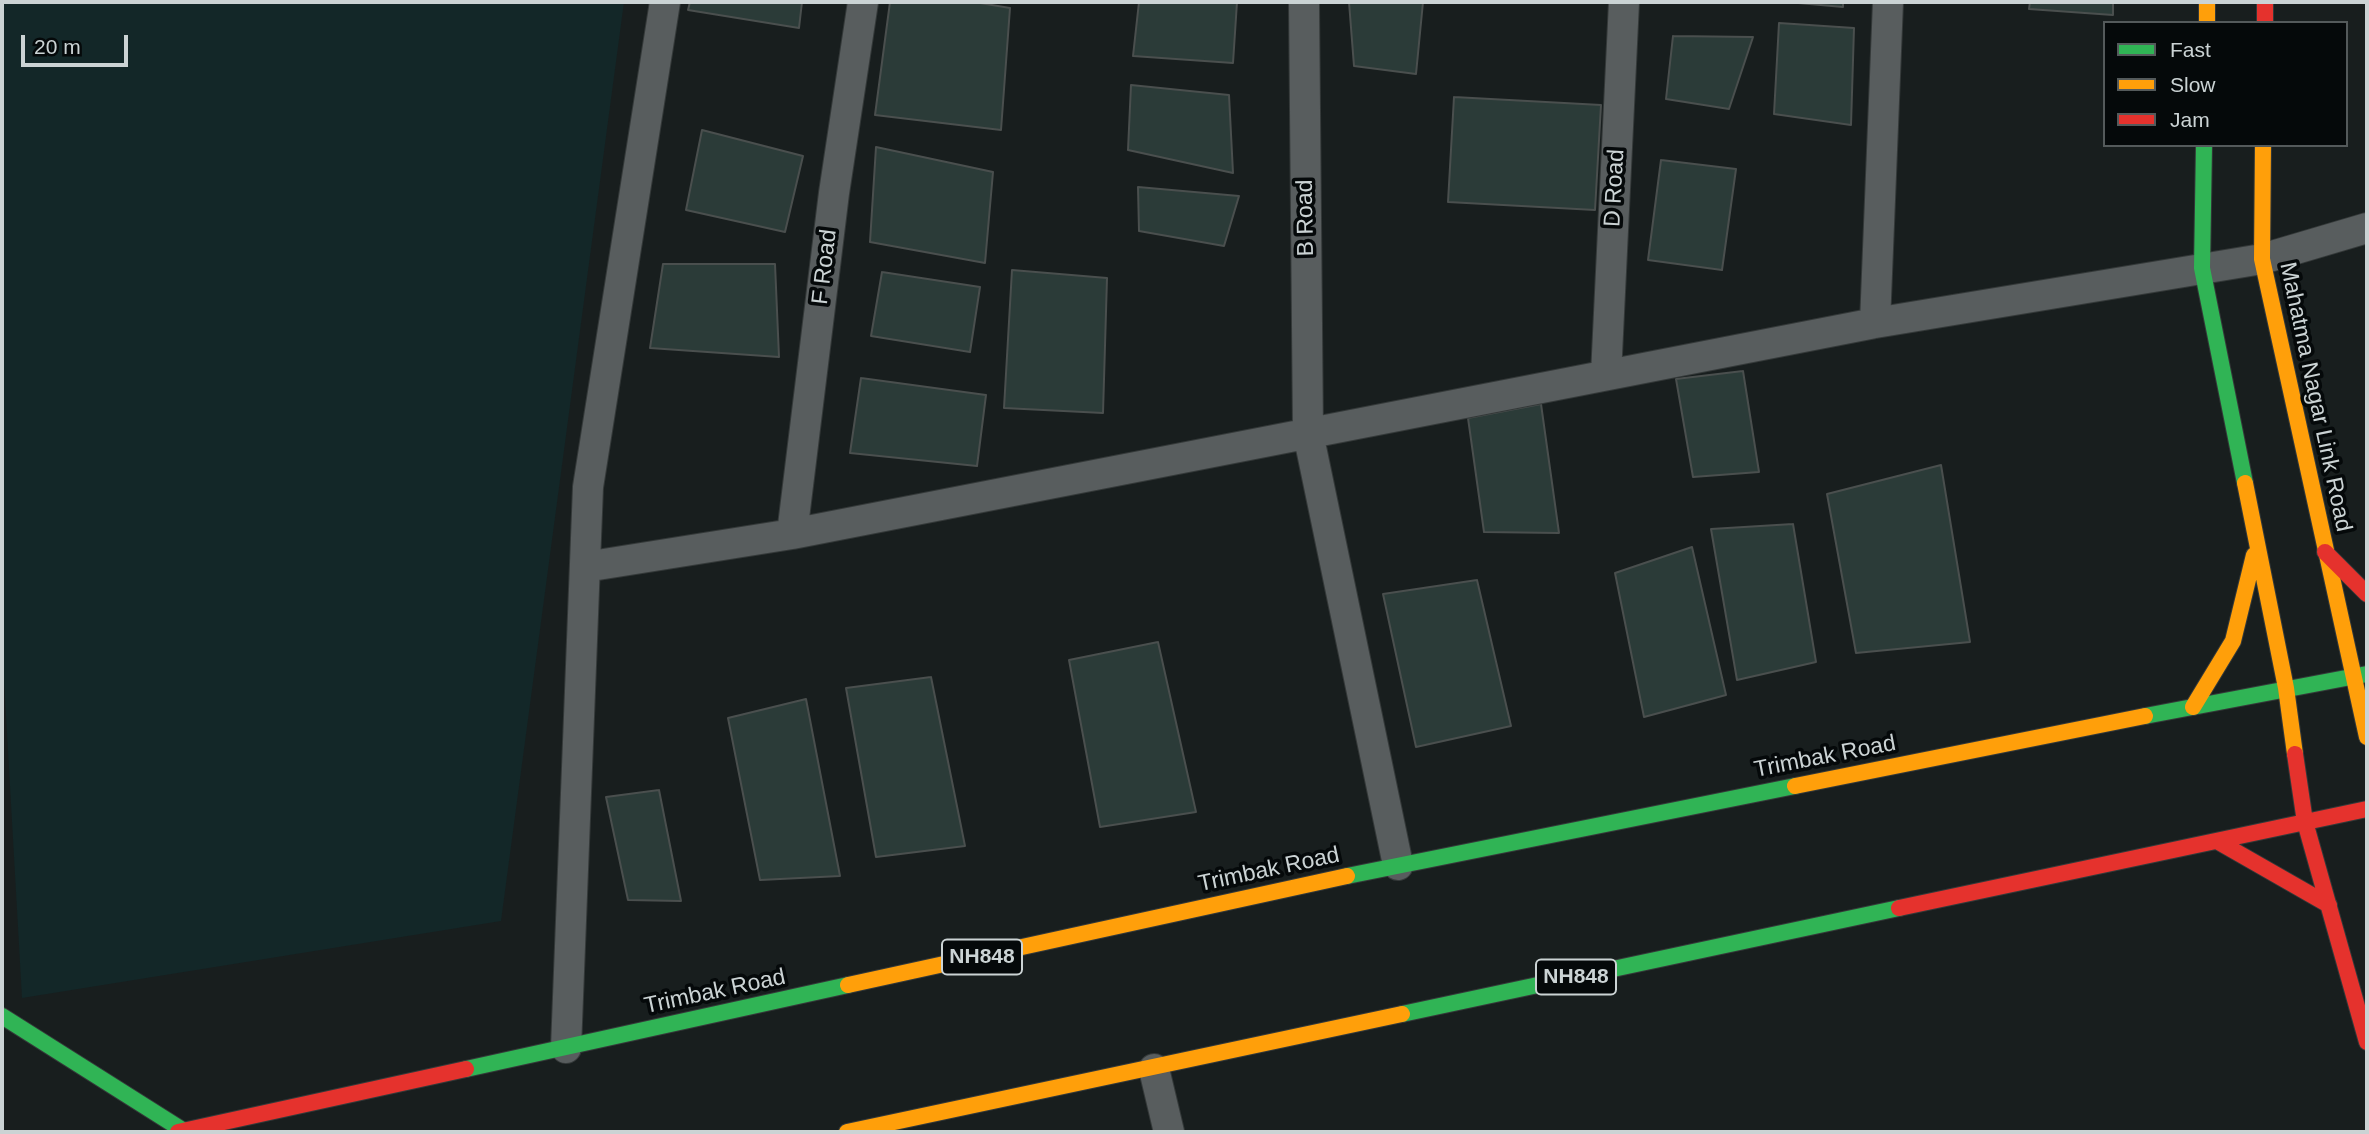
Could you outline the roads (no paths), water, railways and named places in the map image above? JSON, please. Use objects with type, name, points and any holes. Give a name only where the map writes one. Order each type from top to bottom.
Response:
[{"type":"main road","points":[[2207,2],[2207,21]]},
{"type":"main road","points":[[2265,2],[2265,21]]},
{"type":"main road","points":[[2204,147],[2202,268],[2286,688],[2305,822],[2367,1042]]},
{"type":"main road","name":"Mahatma Nagar Link Road","points":[[2263,147],[2262,259],[2325,552],[2360,676],[2367,737]]},
{"type":"main road","points":[[2193,707],[2233,641],[2257,546]]},
{"type":"main road","points":[[2325,552],[2367,594]]},
{"type":"main road","name":"Trimbak Road","points":[[181,1132],[1398,865],[2286,688],[2360,676]]},
{"type":"main road","points":[[2305,822],[2367,809]]},
{"type":"main road","name":"NH848","points":[[847,1132],[1154,1069],[2305,822]]},
{"type":"main road","points":[[2217,841],[2329,905]]},
{"type":"main road","points":[[2,1016],[181,1132]]},
{"type":"street","points":[[566,1048],[588,487],[665,2]]},
{"type":"street","name":"F Road","points":[[792,534],[834,193],[863,2]]},
{"type":"street","name":"B Road","points":[[1304,2],[1308,433],[1398,865]]},
{"type":"street","name":"D Road","points":[[1606,375],[1624,2]]},
{"type":"street","points":[[1875,323],[1888,2]]},
{"type":"street","points":[[585,566],[792,534],[1875,323],[2262,259],[2367,228]]},
{"type":"street","points":[[1154,1069],[1169,1132]]}]
